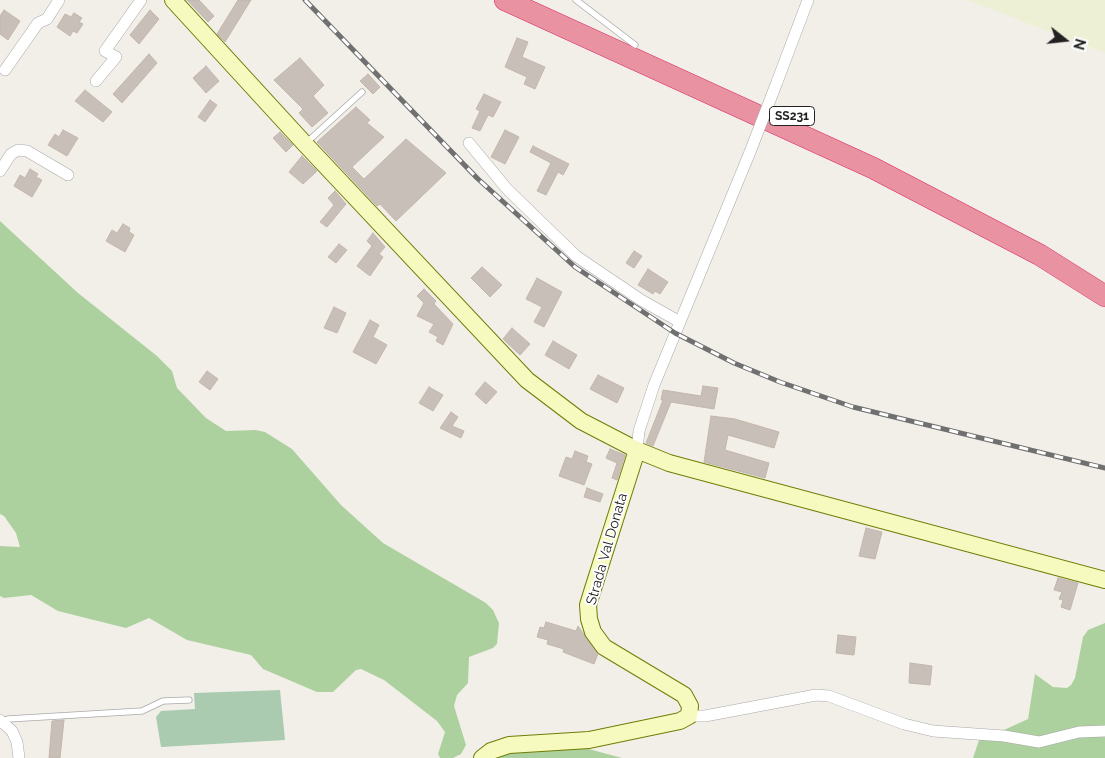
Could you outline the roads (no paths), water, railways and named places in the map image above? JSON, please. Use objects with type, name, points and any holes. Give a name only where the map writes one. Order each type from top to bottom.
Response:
[{"type":"highway","name":"SS231","points":[[505,0],[873,168],[1040,255],[1105,296]]},
{"type":"highway","name":"SS231","points":[[533,0],[879,156],[1046,244],[1105,282]]},
{"type":"main road","points":[[173,0],[304,144],[527,380],[582,421],[637,450],[669,462],[722,478],[1105,580]]},
{"type":"main road","name":"Strada Val Donata","points":[[637,450],[588,606],[589,619],[593,632],[604,647],[684,695],[690,706],[688,716]]},
{"type":"main road","points":[[482,758],[491,751],[509,745],[589,740],[680,721],[688,716]]},
{"type":"street","points":[[5,70],[38,23],[47,19],[59,0]]},
{"type":"street","points":[[96,81],[116,57],[105,51],[141,0]]},
{"type":"street","points":[[637,450],[639,431],[654,385],[750,152],[808,0]]},
{"type":"street","points":[[469,143],[507,189],[576,256],[641,300],[680,322]]},
{"type":"street","points":[[0,170],[10,154],[18,150],[27,151],[68,175]]},
{"type":"street","points":[[688,716],[705,716],[816,695],[829,696],[904,724],[933,731],[1004,736],[1039,742],[1079,732],[1105,731]]},
{"type":"street","points":[[1,721],[12,732],[17,742],[19,758]]},
{"type":"lane","points":[[576,0],[606,21],[634,45]]},
{"type":"lane","points":[[304,144],[362,92]]},
{"type":"lane","points":[[1,721],[142,711],[163,702],[189,700]]},
{"type":"railway","points":[[305,0],[477,178],[575,267],[675,333],[734,363],[780,382],[853,407],[1105,468]]}]
